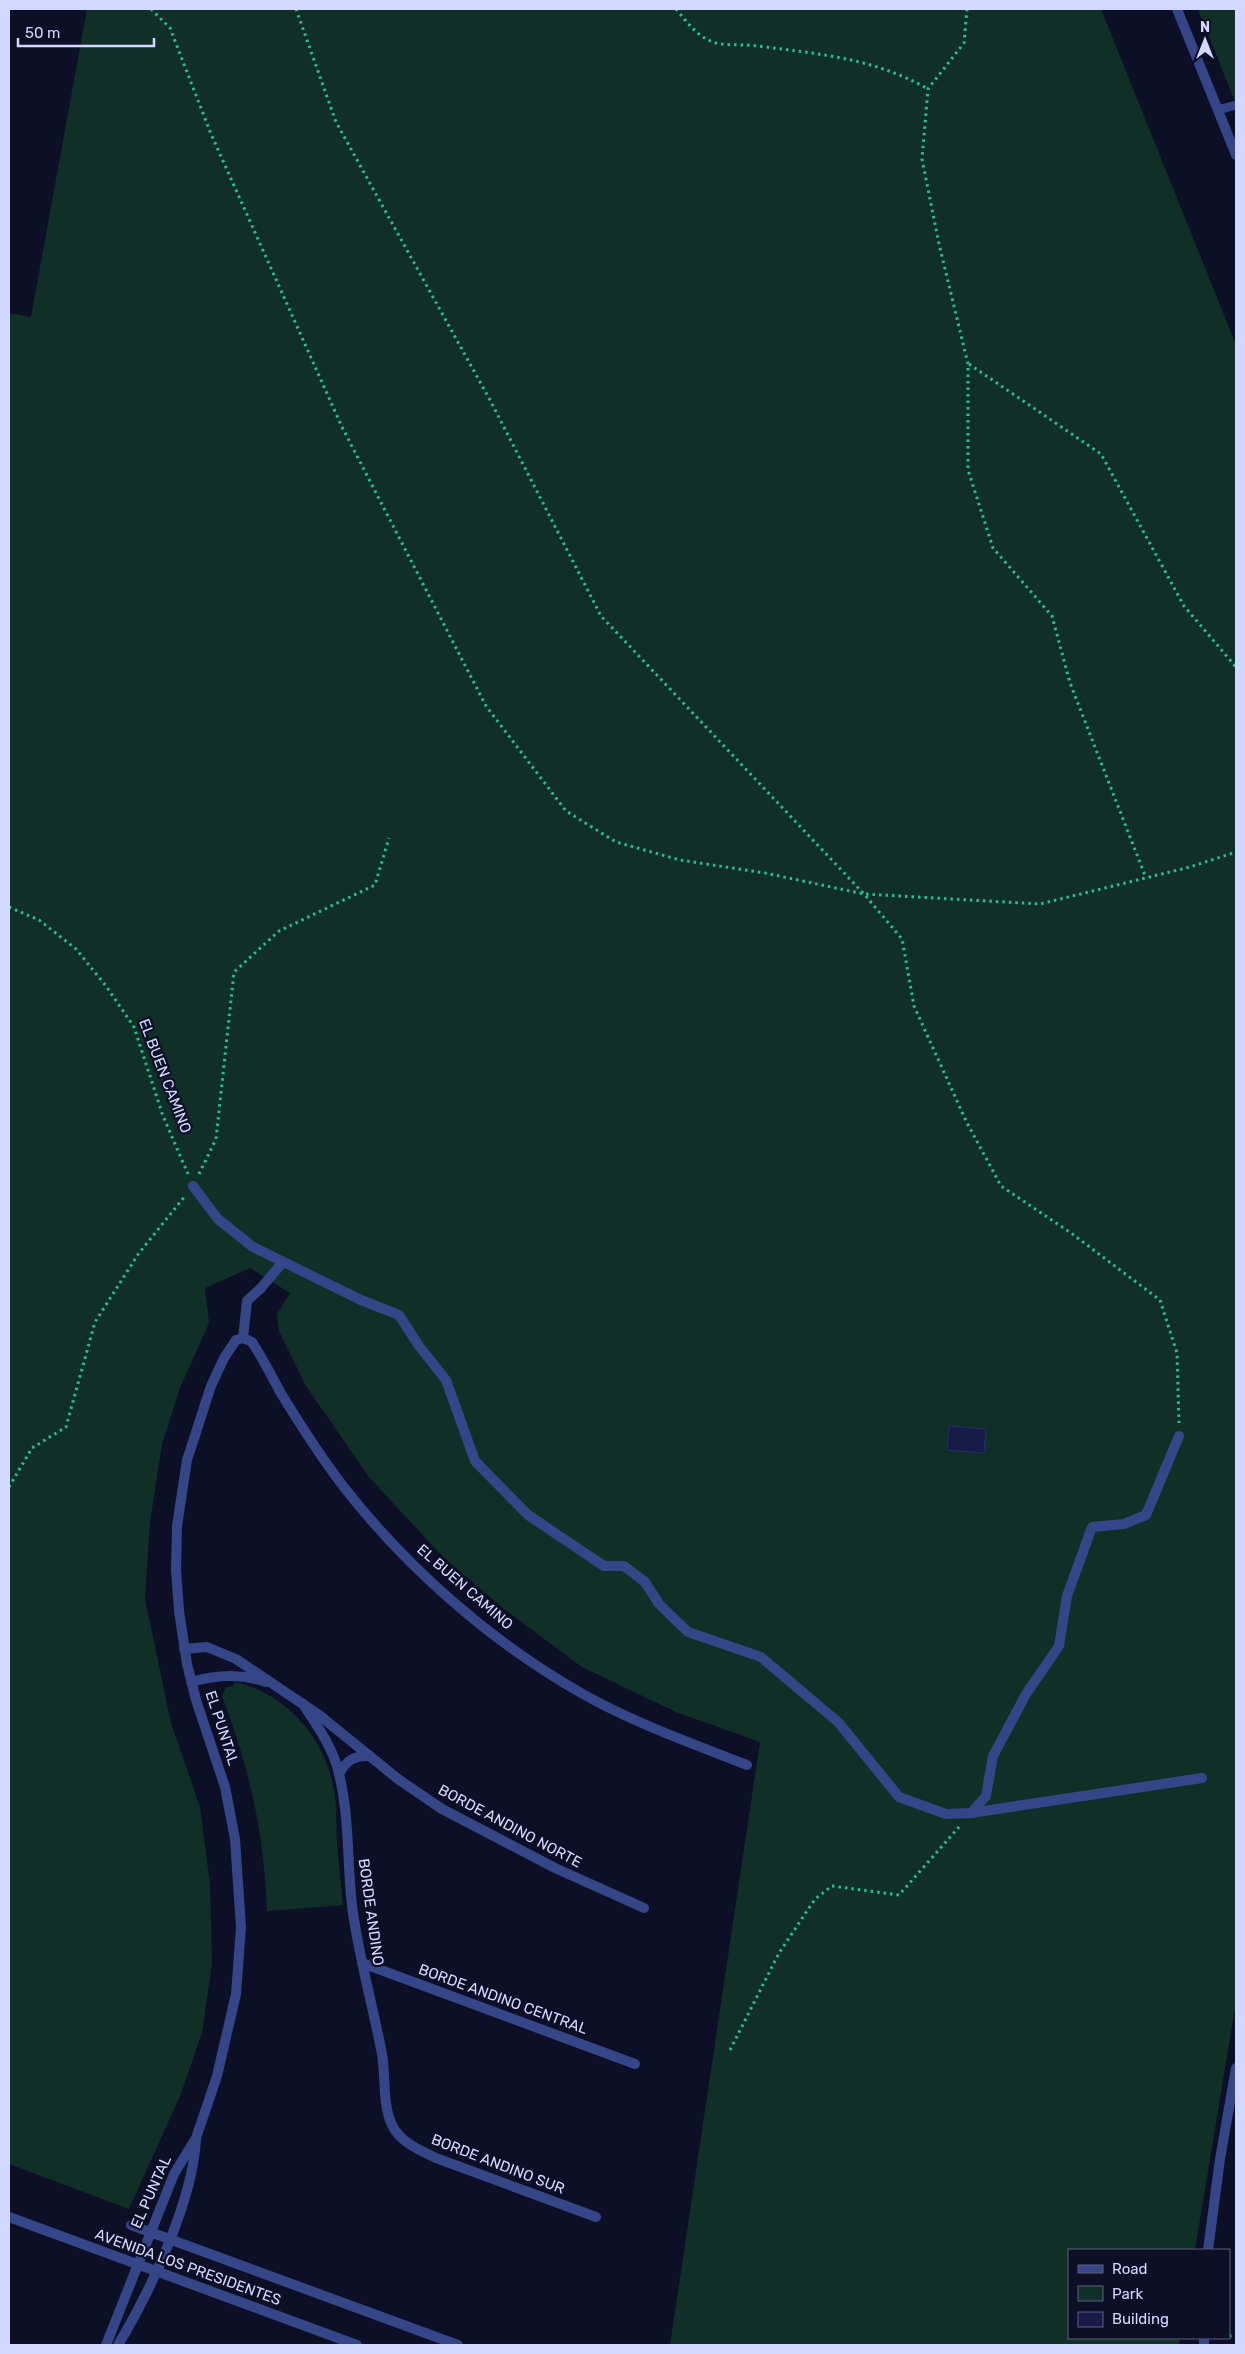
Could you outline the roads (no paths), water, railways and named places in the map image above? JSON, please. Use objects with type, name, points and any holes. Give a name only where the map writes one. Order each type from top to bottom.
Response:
[{"type":"street","points":[[1177,9],[1235,151]]},
{"type":"street","points":[[193,1186],[218,1220],[253,1247],[361,1300],[398,1315],[446,1380],[475,1461],[528,1515],[604,1566],[624,1566],[645,1582],[659,1604],[688,1632],[761,1657],[838,1722],[899,1797],[946,1814],[971,1814],[1202,1778]]},
{"type":"street","points":[[243,1338],[247,1300],[261,1288],[283,1262]]},
{"type":"street","name":"EL PUNTAL","points":[[118,2345],[155,2272],[191,2175],[196,2138],[218,2076],[232,2018],[239,1971],[241,1927],[239,1875],[232,1821],[216,1756],[191,1682],[184,1649],[176,1570],[177,1526],[183,1480],[199,1420],[214,1378],[230,1347],[236,1340],[243,1338]]},
{"type":"street","name":"EL BUEN CAMINO","points":[[243,1338],[252,1342],[310,1438],[357,1502],[413,1564],[460,1607],[528,1659],[582,1693],[688,1743],[747,1765]]},
{"type":"street","points":[[971,1814],[986,1796],[993,1756],[1026,1694],[1059,1646],[1067,1596],[1092,1527],[1124,1524],[1146,1514],[1179,1436]]},
{"type":"street","points":[[184,1649],[207,1647],[221,1652],[256,1670],[271,1684]]},
{"type":"street","points":[[191,1682],[214,1677],[234,1676],[252,1678],[271,1684]]},
{"type":"street","name":"BORDE ANDINO NORTE","points":[[271,1684],[303,1704],[424,1797],[455,1816],[555,1868],[644,1908]]},
{"type":"street","name":"BORDE ANDINO","points":[[303,1704],[322,1734],[339,1774],[343,1794],[350,1888],[362,1963],[384,2062],[387,2110],[395,2130]]},
{"type":"street","points":[[339,1774],[352,1759],[370,1756]]},
{"type":"street","name":"BORDE ANDINO CENTRAL","points":[[362,1963],[635,2064]]},
{"type":"street","points":[[1208,2249],[1220,2160],[1236,2068]]},
{"type":"street","name":"BORDE ANDINO SUR","points":[[395,2130],[416,2149],[436,2158],[596,2217]]},
{"type":"street","name":"EL PUNTAL","points":[[106,2345],[149,2232],[174,2174],[196,2138]]},
{"type":"street","name":"AVENIDA LOS PRESIDENTES","points":[[9,2217],[357,2345]]},
{"type":"street","name":"AVENIDA LOS PRESIDENTES","points":[[131,2226],[458,2345]]},
{"type":"lane","points":[[1218,110],[1236,105]]}]
